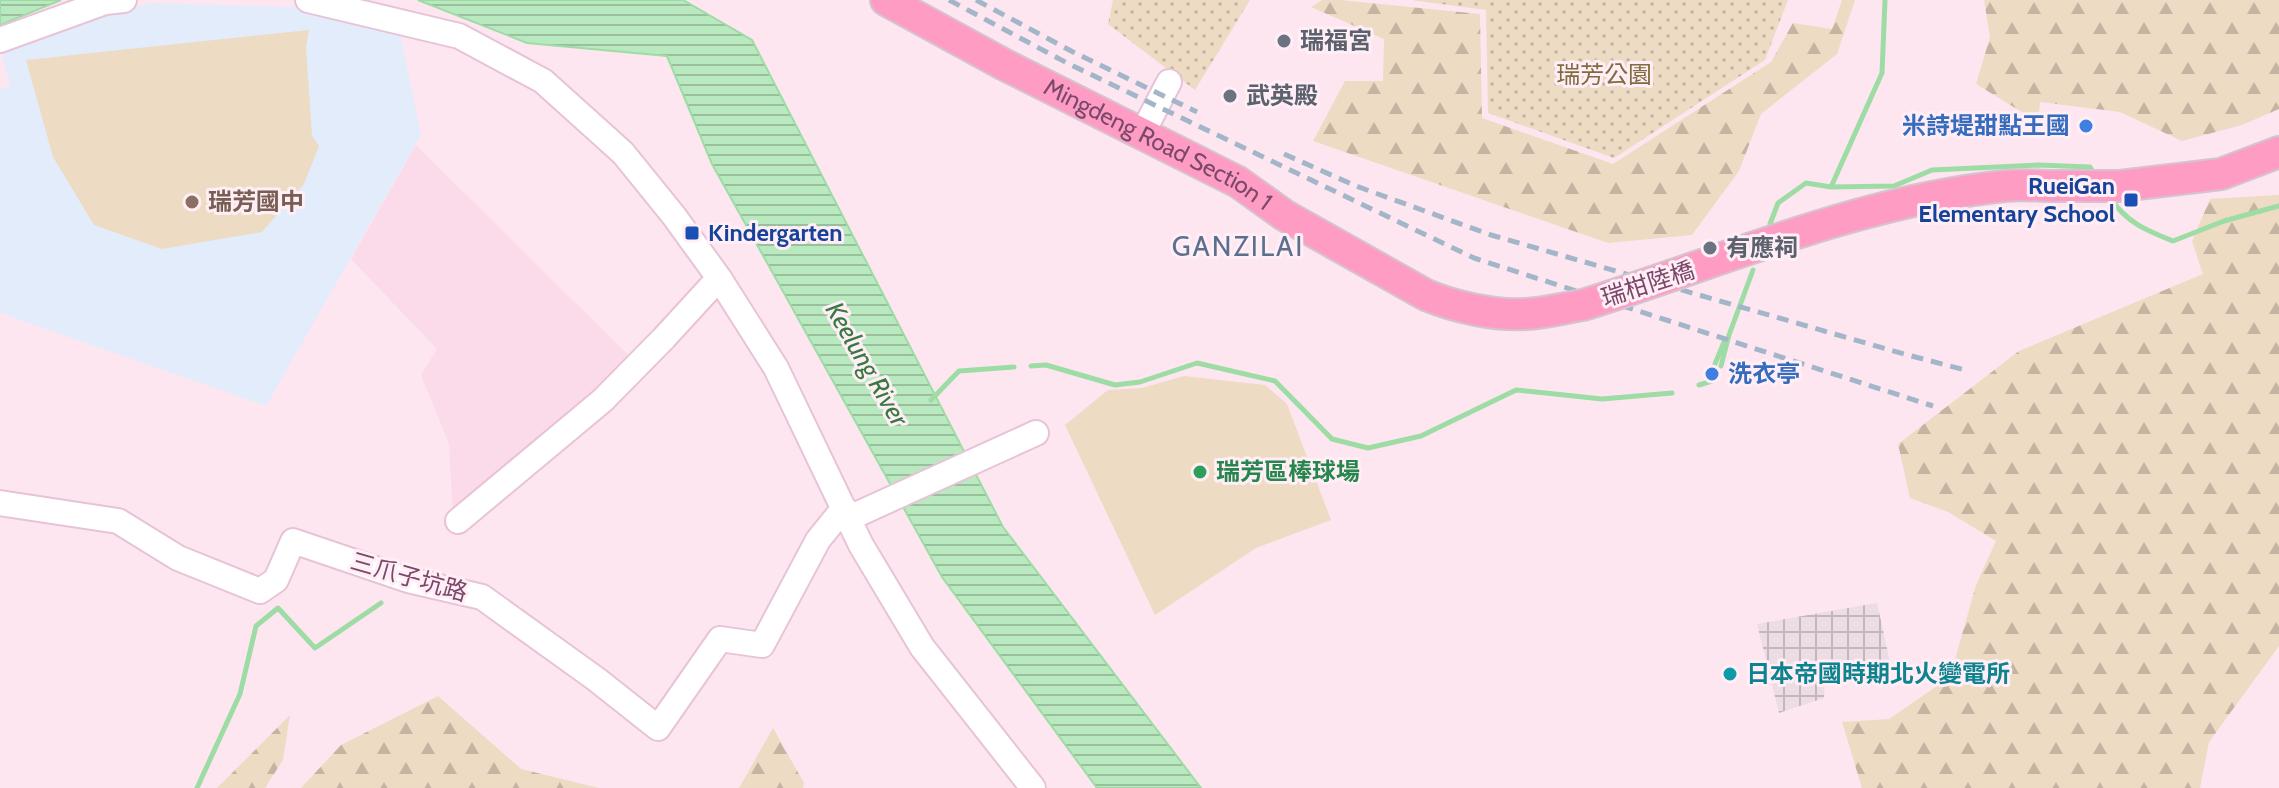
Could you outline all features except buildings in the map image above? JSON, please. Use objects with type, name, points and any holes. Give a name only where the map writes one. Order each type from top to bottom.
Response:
[{"type":"main road","name":"Mingdeng Road Section 1","points":[[886,0],[1003,64],[1238,182],[1282,213],[1426,295]]},
{"type":"main road","name":"瑞柑陸橋","points":[[1426,295],[1495,312],[1525,314],[1557,310],[1583,305],[1772,242],[1900,204],[1997,187],[2120,186],[2221,174],[2279,152]]},
{"type":"street","points":[[0,40],[105,2],[124,0]]},
{"type":"street","points":[[308,0],[459,36],[543,81],[623,153],[719,278],[776,368],[851,511],[861,545],[922,647],[1033,788]]},
{"type":"street","points":[[1142,134],[1169,82]]},
{"type":"street","points":[[1238,182],[1302,211],[1432,286],[1492,301],[1529,302],[1545,313],[1566,320],[1529,324],[1494,323],[1408,299],[1313,244],[1238,182]]},
{"type":"street","points":[[458,521],[603,400],[719,278]]},
{"type":"street","points":[[851,511],[1036,433]]},
{"type":"street","name":"三爪子坑路","points":[[0,503],[118,521],[178,558],[260,591],[276,580],[293,541],[408,580],[482,597],[658,728],[720,639],[762,645],[818,540],[851,511]]},
{"type":"shaded area","name":"瑞芳國中","points":[[153,3],[291,7],[399,28],[421,135],[266,406],[0,313],[0,89],[10,86],[0,48],[106,12]]},
{"type":"shaded area","points":[[416,145],[630,357],[453,517],[449,444],[421,375],[437,349],[351,259]]},
{"type":"shaded area","points":[[1877,603],[1890,662],[1825,677],[1824,698],[1779,713],[1757,624]]},
{"type":"green space","points":[[1113,0],[1250,0],[1195,90],[1108,24]]},
{"type":"green space","points":[[1322,0],[1480,14],[1482,118],[1613,164],[1771,62],[1793,23],[1832,29],[1842,0],[1855,0],[1837,54],[1761,114],[1739,171],[1692,235],[1608,243],[1313,141],[1345,81],[1383,81],[1384,39],[1311,7]]},
{"type":"green space","name":"瑞芳公園","points":[[1411,0],[1788,0],[1765,60],[1614,158],[1488,113],[1486,10]]},
{"type":"green space","points":[[1984,0],[2279,0],[2279,109],[2242,125],[2182,141],[2120,112],[2040,102],[2038,122],[1976,84],[1990,37]]},
{"type":"green space","points":[[309,30],[306,47],[312,136],[319,146],[304,184],[262,232],[162,249],[94,225],[53,157],[26,60]]},
{"type":"green space","points":[[2279,195],[2279,646],[2209,742],[2200,788],[1862,788],[1842,722],[1889,719],[1950,677],[1976,585],[1996,541],[1948,512],[1910,498],[1898,444],[2019,351],[2203,274],[2192,241],[2210,199]]},
{"type":"green space","name":"瑞芳區棒球場","points":[[1184,376],[1265,385],[1287,404],[1331,520],[1256,548],[1155,615],[1065,425],[1108,390],[1142,388]]},
{"type":"green space","points":[[438,696],[521,769],[599,788],[301,788],[341,745]]},
{"type":"green space","points":[[290,715],[283,760],[265,788],[217,788]]},
{"type":"green space","points":[[773,728],[804,783],[803,788],[739,788]]},
{"type":"water","points":[[0,0],[61,0],[0,25]]},
{"type":"water","name":"Keelung River","points":[[418,0],[683,0],[752,40],[1003,527],[1201,788],[1097,788],[942,577],[712,164],[667,56],[527,43]]},
{"type":"waterway","points":[[1831,187],[1882,73],[1885,0]]},
{"type":"waterway","points":[[1770,224],[1778,203],[1806,183],[1831,187],[1894,186],[1932,170],[2038,165],[2090,167],[2093,172]]},
{"type":"waterway","points":[[2111,199],[2131,220],[2173,241],[2224,221],[2279,206]]},
{"type":"waterway","points":[[1721,366],[1753,270]]},
{"type":"waterway","points":[[1715,364],[1724,342]]},
{"type":"waterway","points":[[1031,366],[1046,365],[1115,385],[1140,382],[1197,363],[1275,381],[1332,439],[1368,448],[1421,436],[1516,390],[1602,399],[1672,393]]},
{"type":"waterway","points":[[931,400],[959,371],[1014,367]]},
{"type":"waterway","points":[[1699,385],[1712,381]]},
{"type":"waterway","points":[[197,788],[240,694],[256,626],[278,608],[315,648],[381,603]]},
{"type":"railway","points":[[949,0],[1067,63],[1474,258],[1933,406]]},
{"type":"railway","points":[[976,0],[1073,52],[1197,112]]},
{"type":"railway","points":[[1284,154],[1356,186],[1491,235],[1969,371]]},
{"type":"place","name":"瑞福宮","points":[[1284,41]]},
{"type":"place","name":"武英殿","points":[[1230,96]]},
{"type":"place","name":"米詩堤甜點王國","points":[[2086,126]]},
{"type":"place","name":"RueiGan Elementary School","points":[[2131,200]]},
{"type":"place","name":"瑞芳國中","points":[[192,202]]},
{"type":"place","name":"Kindergarten","points":[[692,233]]},
{"type":"place","name":"有應祠","points":[[1710,248]]},
{"type":"place","name":"洗衣亭","points":[[1712,374]]},
{"type":"place","name":"瑞芳區棒球場","points":[[1200,472]]},
{"type":"place","name":"日本帝國時期北火變電所","points":[[1730,674]]},
{"type":"district","name":"GANZILAI","points":[[1238,246]]}]
